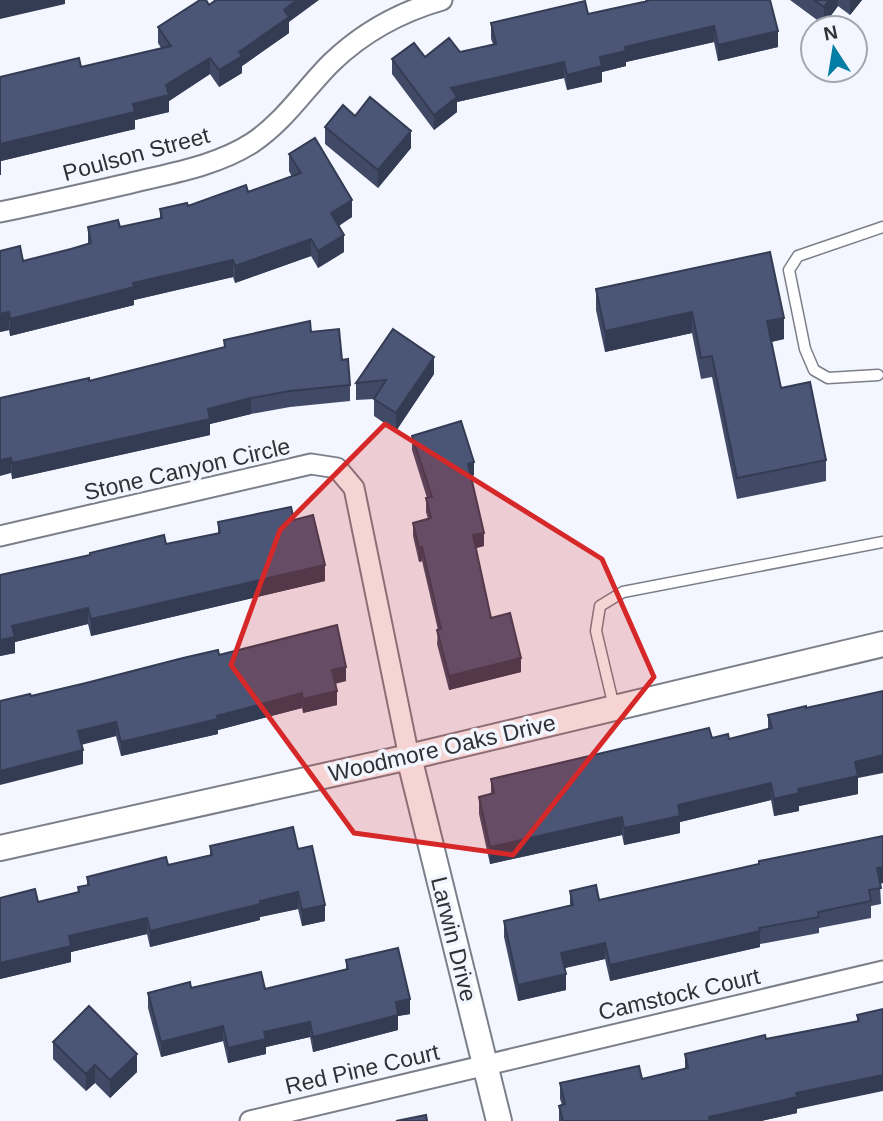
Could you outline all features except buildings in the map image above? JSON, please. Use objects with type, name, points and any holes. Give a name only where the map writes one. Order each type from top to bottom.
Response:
[{"type":"street","name":"Poulson Street","points":[[0,212],[214,162],[251,144],[278,124],[330,65],[356,41],[384,23],[442,0]]},
{"type":"street","name":"Stone Canyon Circle","points":[[0,536],[311,464],[337,468],[354,488],[409,757]]},
{"type":"street","name":"Woodmore Oaks Drive","points":[[0,848],[409,757],[883,644]]},
{"type":"street","name":"Larwin Drive","points":[[409,757],[499,1121]]},
{"type":"street","name":"Camstock Court","points":[[485,1065],[883,971]]},
{"type":"street","name":"Red Pine Court","points":[[250,1121],[485,1065]]},
{"type":"lane","points":[[878,375],[828,378],[814,370],[805,349],[789,270],[798,256],[883,227]]},
{"type":"lane","points":[[614,708],[596,631],[600,606],[623,592],[883,542]]},
{"type":"highlighted area","points":[[385,424],[602,559],[654,677],[513,855],[354,833],[231,665],[280,530]]}]
